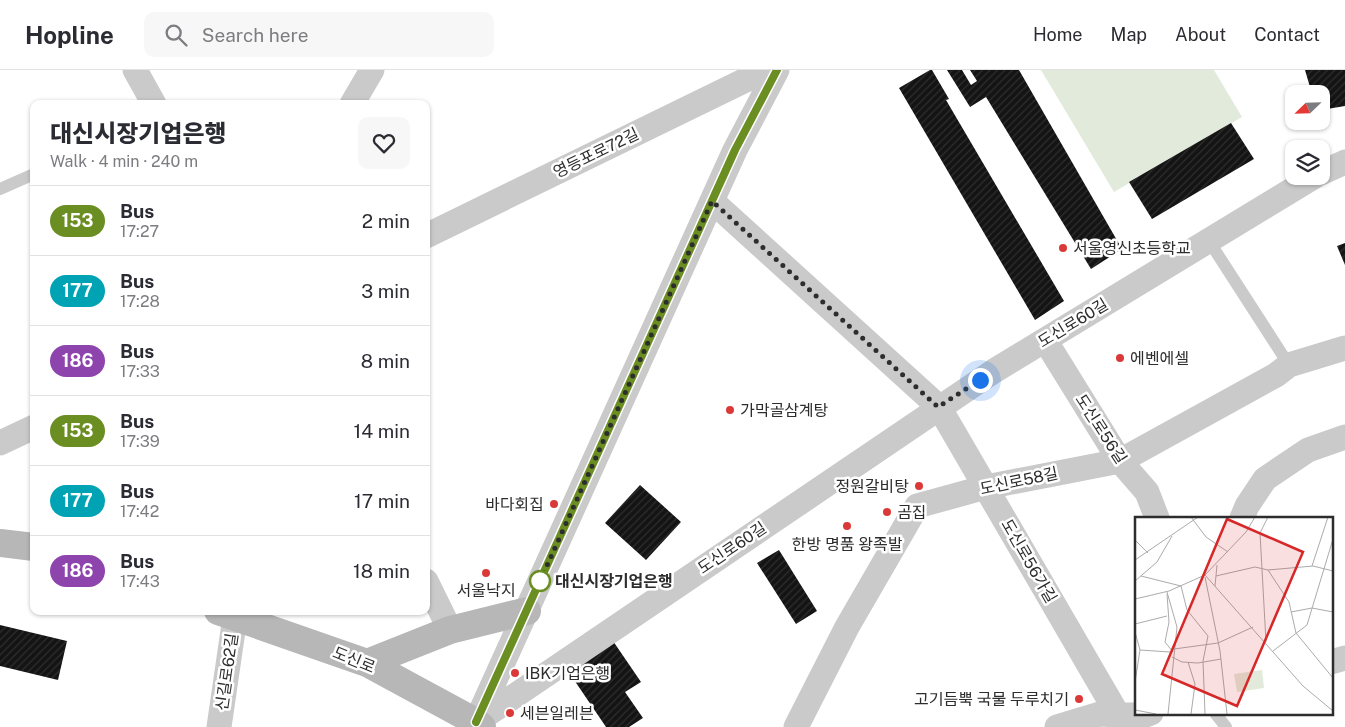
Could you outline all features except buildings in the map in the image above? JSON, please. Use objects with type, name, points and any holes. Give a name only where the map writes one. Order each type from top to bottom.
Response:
[{"type":"main road","points":[[0,544],[30,548]]},
{"type":"main road","points":[[367,663],[450,630],[527,611]]},
{"type":"main road","name":"도신로","points":[[230,615],[367,663],[479,724]]},
{"type":"street","points":[[135,70],[152,100]]},
{"type":"street","points":[[354,100],[372,70]]},
{"type":"street","name":"영등포로72길","points":[[430,234],[766,70]]},
{"type":"street","points":[[479,724],[527,611],[735,150],[777,70]]},
{"type":"street","points":[[1330,169],[1345,162]]},
{"type":"street","name":"도신로60길","points":[[479,724],[938,407],[1300,185]]},
{"type":"street","points":[[712,201],[938,407]]},
{"type":"street","name":"도신로56길","points":[[1045,340],[1120,461],[1147,492],[1157,517]]},
{"type":"street","name":"도신로58길","points":[[796,727],[847,627],[917,506],[986,487],[1120,461],[1276,375],[1289,365],[1345,348]]},
{"type":"street","name":"도신로56가길","points":[[938,407],[1118,715]]},
{"type":"street","points":[[0,443],[30,429]]},
{"type":"street","points":[[1242,517],[1247,506],[1265,479],[1308,450],[1345,437]]},
{"type":"street","points":[[430,588],[450,630]]},
{"type":"street","name":"신길로62길","points":[[219,727],[227,615]]},
{"type":"street","points":[[1332,662],[1345,658]]},
{"type":"street","points":[[1057,727],[1100,714],[1148,720]]},
{"type":"lane","points":[[0,189],[30,176]]},
{"type":"lane","points":[[1208,241],[1289,365]]},
{"type":"lane","points":[[1216,714],[1226,727]]},
{"type":"green space","points":[[1041,70],[1214,70],[1242,117],[1114,192]]},
{"type":"bus line","name":"153","points":[[476,722],[735,150],[777,70]]},
{"type":"place","name":"서울영신초등학교","points":[[1063,248]]},
{"type":"place","name":"에벤에셀","points":[[1120,358]]},
{"type":"place","name":"가막골삼계탕","points":[[730,410]]},
{"type":"place","name":"정원갈비탕","points":[[919,486]]},
{"type":"place","name":"바다회집","points":[[554,504]]},
{"type":"place","name":"곰집","points":[[887,512]]},
{"type":"place","name":"한방 명품 왕족발","points":[[847,526]]},
{"type":"place","name":"서울낙지","points":[[486,573]]},
{"type":"place","name":"대신시장기업은행","points":[[540,581]]},
{"type":"place","name":"IBK기업은행","points":[[515,673]]},
{"type":"place","name":"고기듬뿍 국물 두루치기","points":[[1079,699]]},
{"type":"place","name":"세븐일레븐","points":[[510,713]]},
{"type":"route","points":[[540,581],[712,201],[938,407],[980,380]]}]
